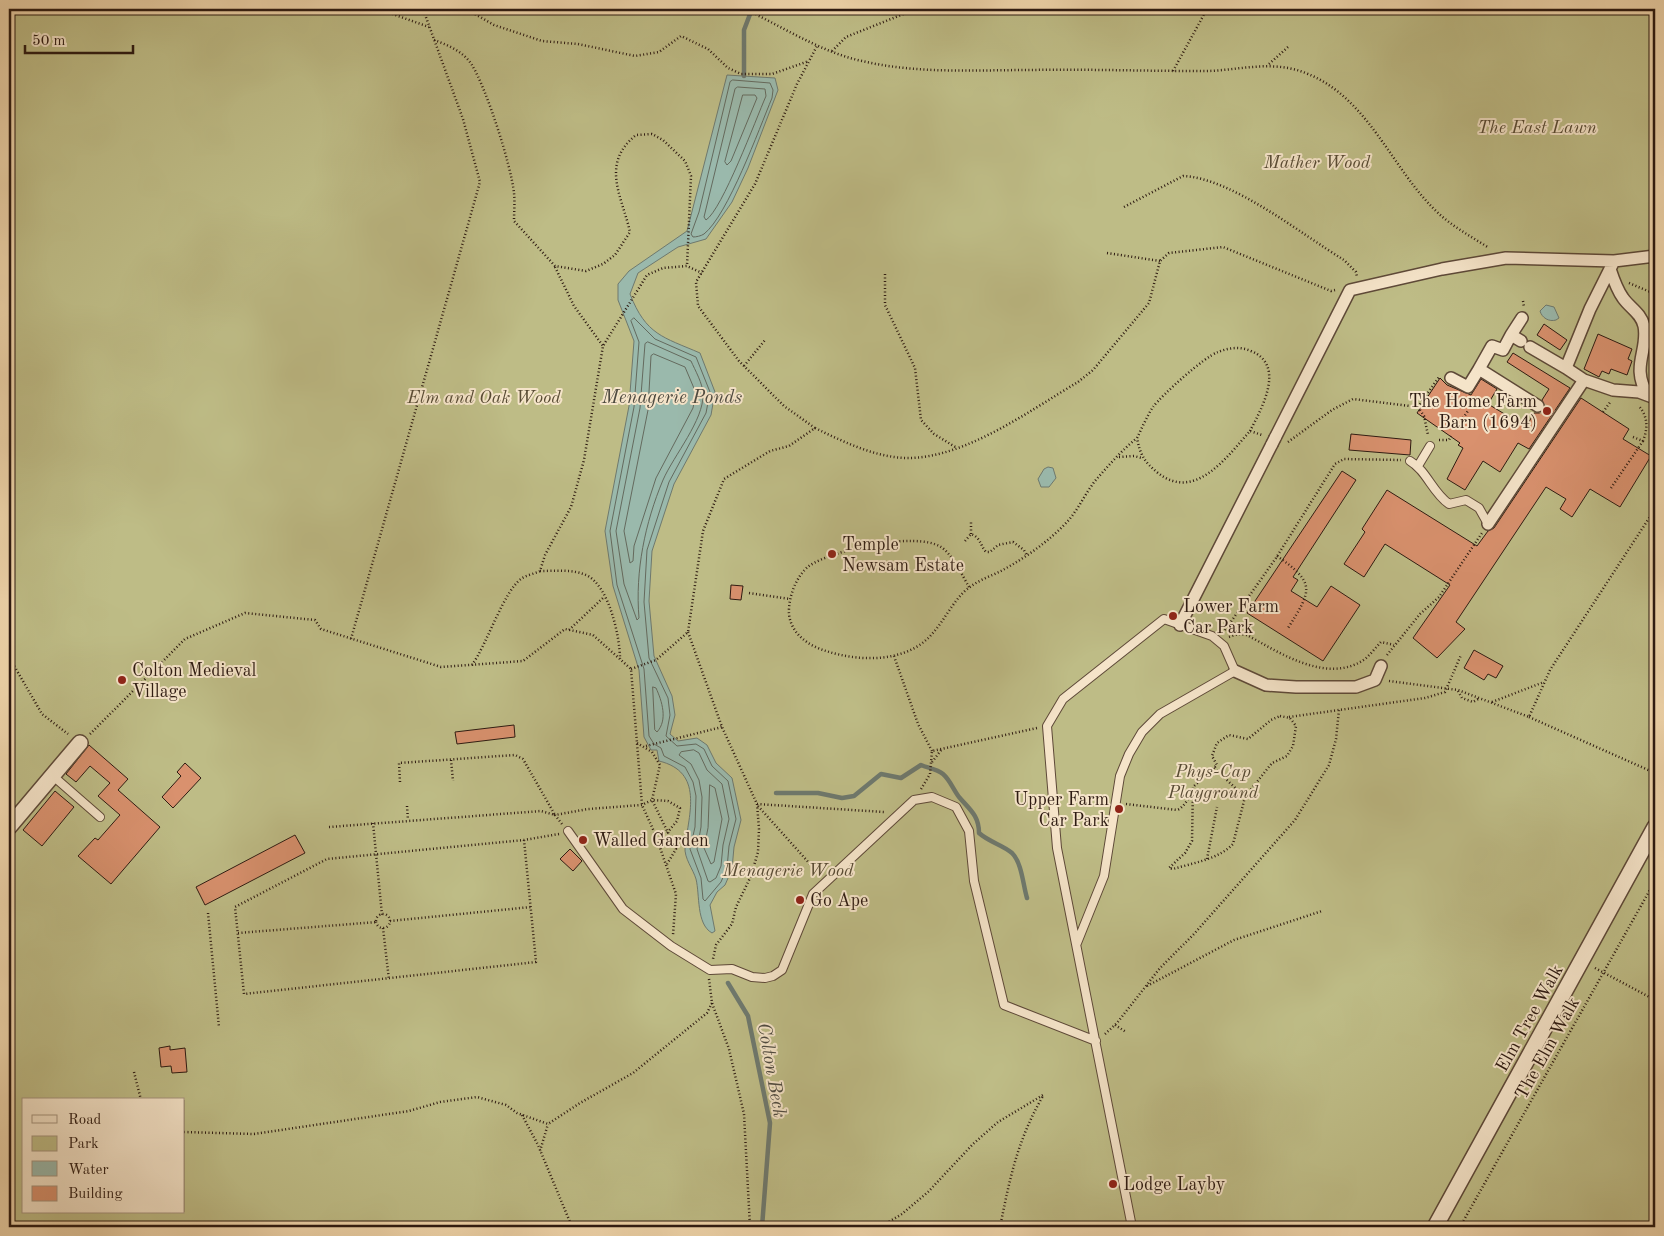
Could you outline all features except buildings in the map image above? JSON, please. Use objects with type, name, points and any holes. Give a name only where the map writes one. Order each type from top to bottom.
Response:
[{"type":"street","points":[[1180,625],[1354,289],[1442,269],[1506,258],[1612,265],[1655,256]]},
{"type":"street","points":[[1566,368],[1590,309],[1612,265]]},
{"type":"street","points":[[1612,265],[1622,298],[1641,317],[1644,328],[1640,372],[1641,385],[1652,396]]},
{"type":"street","points":[[1521,341],[1522,318]]},
{"type":"street","points":[[1521,341],[1584,380],[1613,390],[1652,396]]},
{"type":"street","points":[[1451,378],[1468,387],[1492,346],[1503,350],[1521,341]]},
{"type":"street","points":[[1479,369],[1538,406]]},
{"type":"street","points":[[1488,524],[1557,417],[1584,380]]},
{"type":"street","points":[[1234,671],[1266,685],[1356,687],[1375,680],[1381,666]]},
{"type":"street","points":[[9,827],[80,743]]},
{"type":"street","name":"Elm Tree Walk","points":[[1435,1227],[1655,828]]},
{"type":"lane","points":[[1418,466],[1430,443]]},
{"type":"lane","points":[[1410,461],[1418,466],[1440,498],[1449,504],[1466,500],[1479,508],[1488,524]]},
{"type":"lane","points":[[1077,943],[1104,876],[1120,776],[1129,754],[1142,732],[1160,714],[1234,671],[1224,646],[1212,636],[1164,619],[1064,698],[1047,726],[1057,848],[1132,1227]]},
{"type":"lane","points":[[53,776],[100,817]]},
{"type":"lane","points":[[568,831],[623,909],[671,946],[710,970],[732,969],[752,977],[765,978],[773,976],[782,970],[813,894],[914,800],[932,797],[956,807],[969,831],[974,881],[1004,1005],[1096,1040]]},
{"type":"path","points":[[384,9],[387,12],[429,27]]},
{"type":"path","points":[[351,639],[480,182],[463,119],[423,9]]},
{"type":"path","points":[[466,9],[494,25],[542,41],[578,44],[635,56],[659,52],[681,36],[708,49],[728,68],[741,74],[772,74],[810,60]]},
{"type":"path","points":[[752,9],[757,15],[817,46],[862,61],[906,68],[1203,72],[1268,64],[1309,74],[1334,89],[1368,123],[1414,186],[1452,226],[1506,258]]},
{"type":"path","points":[[832,51],[846,37],[916,9]]},
{"type":"path","points":[[1173,71],[1207,9]]},
{"type":"path","points":[[434,40],[452,46],[472,64],[501,142],[514,193],[514,221],[555,266],[574,306],[603,346]]},
{"type":"path","points":[[817,46],[797,84],[754,184],[696,282],[698,306],[744,366],[784,406],[815,428],[849,444],[894,457],[925,457],[957,448],[1014,419],[1078,382],[1094,370],[1149,303],[1160,261],[1169,253],[1222,247],[1331,291],[1354,289],[1356,272],[1344,260],[1231,188],[1192,176],[1183,176],[1124,207]]},
{"type":"path","points":[[1268,64],[1288,47]]},
{"type":"path","points":[[555,266],[586,271],[603,264],[615,255],[630,232],[615,179],[619,152],[636,135],[652,134],[674,149],[685,162],[691,176],[687,266]]},
{"type":"path","points":[[1107,253],[1160,261]]},
{"type":"path","points":[[540,571],[545,555],[571,507],[584,460],[603,346],[636,291],[648,275],[662,268],[687,266],[702,273]]},
{"type":"path","points":[[885,274],[885,305],[915,368],[921,420],[934,434],[957,448]]},
{"type":"path","points":[[1626,282],[1655,294]]},
{"type":"path","points":[[744,366],[765,340]]},
{"type":"path","points":[[969,587],[958,568],[941,547],[923,542],[901,542],[827,557],[808,567],[796,584],[790,599],[789,615],[794,629],[814,648],[843,657],[894,656],[915,648],[931,636],[969,587],[1027,556],[1068,521],[1095,482],[1117,457],[1137,438],[1153,406],[1200,364],[1216,353],[1232,348],[1247,349],[1259,354],[1268,366],[1269,383],[1265,403],[1250,431],[1222,463],[1192,483],[1180,484],[1164,478],[1142,458],[1134,456],[1117,457]]},
{"type":"path","points":[[1418,406],[1440,376],[1446,379],[1451,378]]},
{"type":"path","points":[[1611,488],[1643,441],[1647,424],[1645,414],[1630,399],[1627,392]]},
{"type":"path","points":[[1250,431],[1275,441],[1353,399],[1418,406]]},
{"type":"path","points":[[1418,406],[1424,416],[1430,443],[1448,440],[1451,436]]},
{"type":"path","points":[[1461,421],[1468,411]]},
{"type":"path","points":[[815,428],[789,446],[770,451],[724,478],[704,531],[688,632],[722,727],[757,804],[826,881]]},
{"type":"path","points":[[1633,437],[1643,441]]},
{"type":"path","points":[[1137,438],[1142,458]]},
{"type":"path","points":[[1218,641],[1277,556],[1335,464],[1344,459],[1410,461]]},
{"type":"path","points":[[1529,717],[1550,670],[1655,509]]},
{"type":"path","points":[[965,541],[970,534],[971,520]]},
{"type":"path","points":[[1218,641],[1238,634],[1247,635],[1297,662],[1314,668],[1350,666],[1363,661],[1381,642],[1394,645],[1439,597],[1488,524]]},
{"type":"path","points":[[970,534],[980,539],[986,552],[990,552],[998,545],[1014,542],[1024,550],[1027,556]]},
{"type":"path","points":[[1277,556],[1298,572],[1305,581],[1308,592],[1305,602],[1288,628]]},
{"type":"path","points":[[472,665],[506,599],[520,579],[540,571],[569,571],[588,575],[604,597],[620,641],[620,659]]},
{"type":"path","points":[[749,593],[790,599]]},
{"type":"path","points":[[569,630],[604,597]]},
{"type":"path","points":[[9,657],[42,714],[80,743],[185,639],[246,613],[315,620],[321,629],[441,667],[523,661],[566,629],[593,635],[631,669],[642,805],[667,865],[676,894],[676,918],[671,946]]},
{"type":"path","points":[[631,669],[656,660],[688,632]]},
{"type":"path","points":[[1286,717],[1296,726],[1293,746],[1286,756],[1272,763],[1244,797],[1233,844],[1228,849],[1207,858],[1173,869],[1169,868],[1185,852],[1192,840],[1193,787],[1217,765],[1212,756],[1214,748],[1223,738],[1238,736],[1248,738],[1271,720],[1280,716],[1286,717],[1425,698],[1445,692],[1461,655]]},
{"type":"path","points":[[894,656],[918,724],[932,751],[930,774]]},
{"type":"path","points":[[1375,680],[1421,684],[1458,690],[1529,717],[1655,773]]},
{"type":"path","points":[[1492,702],[1544,682]]},
{"type":"path","points":[[1458,690],[1462,698],[1473,702],[1480,698]]},
{"type":"path","points":[[1096,1040],[1116,1025],[1127,1007],[1160,968],[1194,934],[1295,820],[1328,765],[1336,739],[1339,710]]},
{"type":"path","points":[[932,751],[1047,726]]},
{"type":"path","points":[[638,745],[646,746],[670,741],[722,727]]},
{"type":"path","points":[[646,746],[657,757],[660,765],[652,800],[676,849],[667,865]]},
{"type":"path","points":[[932,764],[942,749]]},
{"type":"path","points":[[400,782],[399,764],[515,755],[523,759],[555,815],[568,831],[552,837],[327,859],[235,907],[244,994],[536,962],[524,840]]},
{"type":"path","points":[[451,760],[453,782]]},
{"type":"path","points":[[1214,768],[1244,797]]},
{"type":"path","points":[[1116,802],[1177,810],[1182,808],[1192,795]]},
{"type":"path","points":[[329,827],[541,811],[555,815],[588,809],[642,805],[652,800],[668,801],[680,808],[677,821],[667,833]]},
{"type":"path","points":[[757,804],[901,812]]},
{"type":"path","points":[[750,1227],[744,1114],[729,1049],[712,1003],[709,982],[716,945],[732,924],[736,907],[751,876],[758,852],[757,804]]},
{"type":"path","points":[[407,806],[408,820]]},
{"type":"path","points":[[1207,858],[1217,807]]},
{"type":"path","points":[[373,823],[382,915]]},
{"type":"path","name":"The Elm Walk","points":[[1460,1227],[1655,881]]},
{"type":"path","points":[[390,921],[531,907]]},
{"type":"path","points":[[1145,987],[1234,940],[1322,911]]},
{"type":"path","points":[[208,912],[219,1027]]},
{"type":"path","points":[[377,922],[378,917],[382,915],[387,915],[390,921]]},
{"type":"path","points":[[383,928],[389,925],[390,921]]},
{"type":"path","points":[[238,933],[377,922],[383,928],[389,979]]},
{"type":"path","points":[[1582,961],[1655,1000]]},
{"type":"path","points":[[540,1151],[548,1124],[615,1084],[655,1057],[707,1013],[712,1003]]},
{"type":"path","points":[[1116,1025],[1126,1032]]},
{"type":"path","points":[[134,1072],[140,1098]]},
{"type":"path","points":[[880,1227],[902,1214],[928,1192],[998,1122],[1044,1095],[1027,1124],[1017,1150],[1000,1227]]},
{"type":"path","points":[[185,1132],[254,1134],[409,1111],[440,1102],[477,1097],[506,1105],[522,1115],[548,1124]]},
{"type":"path","points":[[522,1115],[540,1151],[572,1227]]},
{"type":"green space","name":"Temple Newsam Estate","points":[[9,9],[1655,9],[1655,1227],[9,1227]]},
{"type":"water","name":"Menagerie Ponds","points":[[727,75],[775,78],[778,90],[748,168],[732,202],[706,239],[678,247],[638,273],[630,294],[642,318],[657,333],[700,353],[715,392],[711,415],[674,484],[652,551],[649,601],[654,656],[672,696],[675,715],[670,734],[678,741],[697,738],[707,745],[716,763],[732,778],[741,820],[734,847],[732,869],[725,885],[717,892],[710,905],[715,931],[712,933],[703,923],[696,879],[685,851],[690,808],[688,784],[683,774],[673,766],[659,761],[657,750],[651,750],[644,737],[639,670],[613,586],[605,531],[629,406],[634,341],[618,300],[618,284],[629,271],[687,231]]},
{"type":"water","points":[[1546,305],[1554,307],[1559,318],[1548,320],[1544,317],[1540,311]]},
{"type":"water","points":[[1048,467],[1053,468],[1056,478],[1049,487],[1041,487],[1038,479],[1044,469]]},
{"type":"waterway","name":"Colton Beck","points":[[744,76],[744,30],[752,9]]},
{"type":"waterway","points":[[776,793],[818,793],[842,798],[854,796],[881,774],[901,778],[921,765],[941,772],[973,813],[979,827],[979,833],[1008,850],[1015,857],[1020,868],[1027,898]]},
{"type":"waterway","name":"Colton Beck","points":[[728,983],[748,1016],[770,1123],[762,1227]]},
{"type":"tunnel","points":[[1538,406],[1555,416]]},
{"type":"place","name":"The Home Farm Barn (1694)","points":[[1547,411]]},
{"type":"place","name":"Temple Newsam Estate","points":[[832,554]]},
{"type":"place","name":"Lower Farm Car Park","points":[[1173,616]]},
{"type":"place","name":"Colton Medieval Village","points":[[122,680]]},
{"type":"place","name":"Upper Farm Car Park","points":[[1119,809]]},
{"type":"place","name":"Walled Garden","points":[[583,840]]},
{"type":"place","name":"Go Ape","points":[[800,900]]},
{"type":"place","name":"Lodge Layby","points":[[1113,1184]]},
{"type":"park label","name":"The East Lawn","points":[[1537,127]]},
{"type":"park label","name":"Mather Wood","points":[[1317,162]]},
{"type":"park label","name":"Elm and Oak Wood","points":[[484,397]]},
{"type":"park label","name":"Phys-Cap Playground","points":[[1213,781]]},
{"type":"park label","name":"Menagerie Wood","points":[[788,870]]}]
